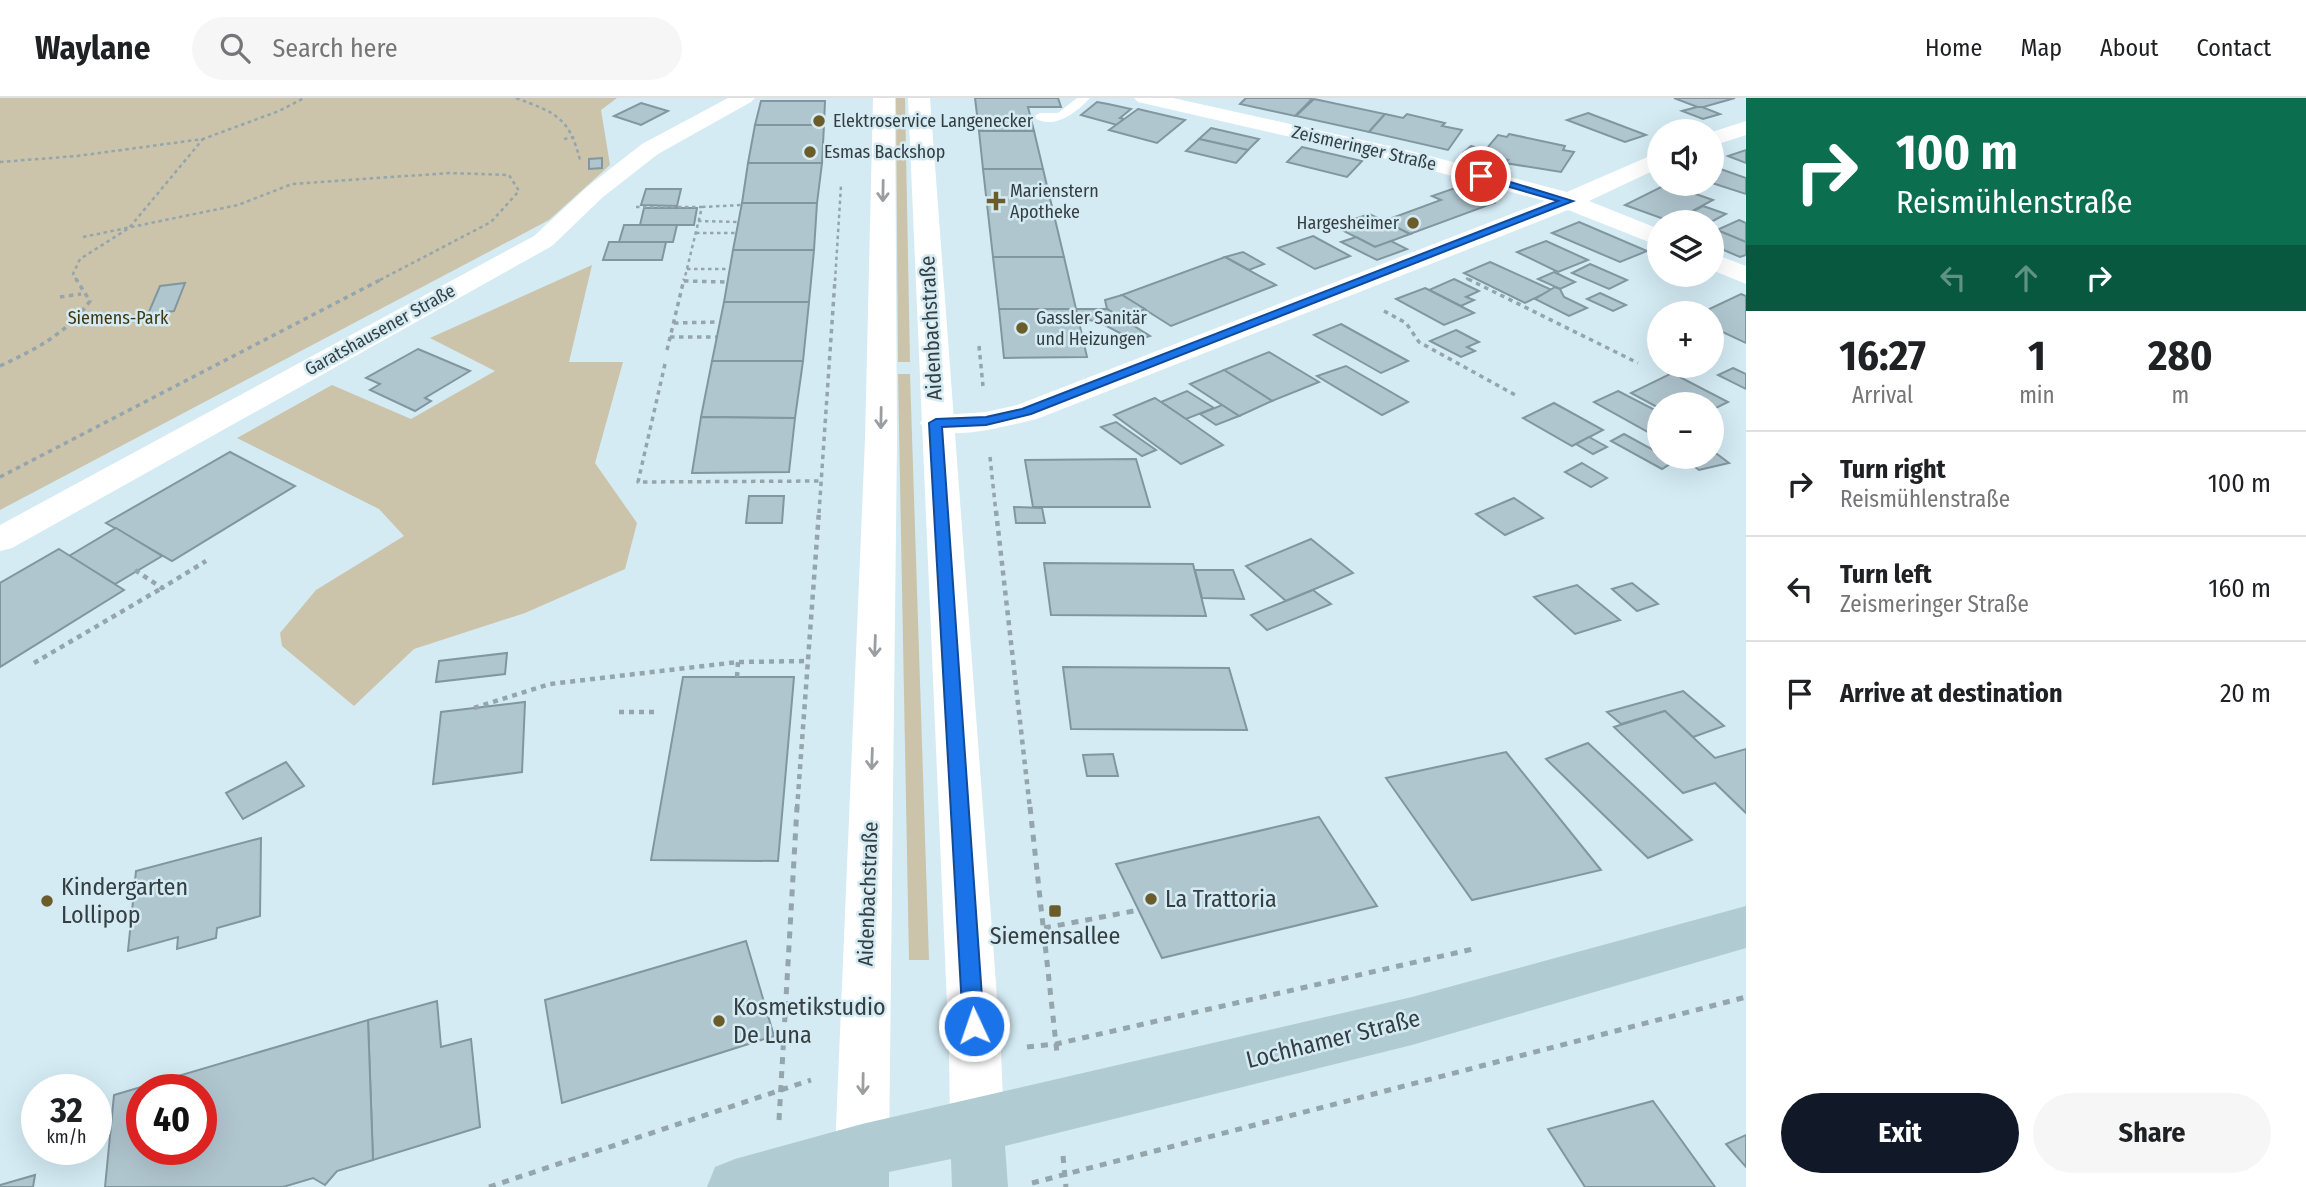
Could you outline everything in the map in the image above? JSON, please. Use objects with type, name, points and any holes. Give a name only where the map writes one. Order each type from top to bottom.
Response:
[{"type":"main road","name":"Lochhamer Straße","points":[[862,1169],[918,1139],[1412,1021],[1745,929]]},
{"type":"main road","name":"Aidenbachstraße","points":[[977,1126],[1005,1185]]},
{"type":"main road","points":[[756,1181],[862,1169]]},
{"type":"street","name":"Garatshausener Straße","points":[[0,540],[544,240],[587,200],[630,171],[650,149],[744,98]]},
{"type":"street","name":"Aidenbachstraße","points":[[862,1169],[881,439],[884,98]]},
{"type":"street","name":"Aidenbachstraße","points":[[919,98],[975,1051],[977,1126]]},
{"type":"street","name":"Zeismeringer Straße","points":[[1145,98],[1407,157],[1568,201],[1647,233]]},
{"type":"street","points":[[1724,135],[1746,128]]},
{"type":"street","points":[[936,423],[986,421],[1026,412],[1568,201],[1647,165]]},
{"type":"street","points":[[1724,266],[1746,276]]},
{"type":"lane","points":[[1039,117],[1061,117],[1084,98]]},
{"type":"path","points":[[0,162],[78,156],[203,139],[279,111],[304,98]]},
{"type":"path","points":[[516,98],[560,115],[575,137],[587,200],[702,207],[741,205]]},
{"type":"path","points":[[564,139],[575,137]]},
{"type":"path","points":[[0,366],[53,340],[75,323],[90,301],[73,274],[80,259],[129,228],[203,139]]},
{"type":"path","points":[[0,477],[491,222],[519,191],[509,175],[449,173],[292,184],[238,205],[83,237]]},
{"type":"path","points":[[756,1181],[780,1088],[808,661],[823,481],[841,179]]},
{"type":"path","points":[[667,351],[702,207]]},
{"type":"path","points":[[698,221],[738,222]]},
{"type":"path","points":[[696,233],[736,233]]},
{"type":"path","points":[[1423,257],[1638,363]]},
{"type":"path","points":[[687,269],[729,269]]},
{"type":"path","points":[[684,281],[727,282]]},
{"type":"path","points":[[1341,289],[1406,323],[1419,342],[1517,396]]},
{"type":"path","points":[[60,297],[81,295]]},
{"type":"path","points":[[674,323],[719,322]]},
{"type":"path","points":[[670,337],[716,337]]},
{"type":"path","points":[[978,341],[1021,742],[1040,863],[1066,1187]]},
{"type":"path","points":[[665,364],[638,482],[823,481]]},
{"type":"path","points":[[34,663],[206,561]]},
{"type":"path","points":[[135,570],[162,588]]},
{"type":"path","points":[[474,708],[550,684],[738,662],[808,661]]},
{"type":"path","points":[[737,677],[738,662]]},
{"type":"path","points":[[619,712],[656,712]]},
{"type":"path","points":[[1044,928],[1139,910]]},
{"type":"path","points":[[1056,1044],[1486,946]]},
{"type":"path","points":[[1005,1185],[1065,1175],[1746,997]]},
{"type":"path","points":[[489,1187],[780,1088]]},
{"type":"green space","name":"Siemens-Park","points":[[0,98],[617,98],[601,110],[610,165],[549,220],[0,510]]},
{"type":"green space","points":[[896,98],[905,98],[910,362],[898,362]]},
{"type":"green space","points":[[592,265],[569,362],[623,362],[595,463],[637,523],[625,569],[525,613],[414,649],[354,706],[282,646],[280,633],[316,590],[404,536],[379,509],[237,438],[332,385],[411,419],[495,371],[430,338]]},
{"type":"green space","points":[[898,374],[910,374],[929,960],[909,960]]},
{"type":"building","points":[[975,98],[1058,98],[1061,107],[1028,107],[1034,131],[979,131]]},
{"type":"building","points":[[1246,98],[1312,99],[1295,116],[1240,104]]},
{"type":"building","points":[[1674,98],[1735,98],[1700,108]]},
{"type":"building","points":[[1314,99],[1385,114],[1369,132],[1296,116]]},
{"type":"building","points":[[761,101],[825,101],[824,125],[755,125]]},
{"type":"building","points":[[1097,102],[1131,109],[1120,118],[1124,119],[1117,125],[1081,115]]},
{"type":"building","points":[[641,103],[668,111],[641,125],[614,116]]},
{"type":"building","points":[[1702,107],[1720,114],[1703,119],[1682,111]]},
{"type":"building","points":[[1138,109],[1185,120],[1157,143],[1109,130]]},
{"type":"building","points":[[1588,113],[1646,135],[1625,142],[1567,120]]},
{"type":"building","points":[[1385,114],[1403,118],[1407,114],[1462,130],[1448,150],[1369,132]]},
{"type":"building","points":[[755,125],[824,125],[822,163],[748,163]]},
{"type":"building","points":[[1211,128],[1259,139],[1248,150],[1199,139]]},
{"type":"building","points":[[979,131],[1034,131],[1043,169],[983,169]]},
{"type":"building","points":[[1509,134],[1565,146],[1563,150],[1574,152],[1561,172],[1505,163],[1508,160],[1482,154],[1498,135],[1507,137]]},
{"type":"building","points":[[1199,139],[1248,150],[1236,163],[1186,151]]},
{"type":"building","points":[[1471,146],[1486,150],[1480,156],[1464,152]]},
{"type":"building","points":[[1302,147],[1362,161],[1347,177],[1287,162]]},
{"type":"building","points":[[1746,150],[1746,163],[1728,156]]},
{"type":"building","points":[[602,158],[602,168],[589,169],[589,159]]},
{"type":"building","points":[[748,163],[822,163],[817,203],[742,203]]},
{"type":"building","points":[[983,169],[1043,169],[1064,257],[993,257]]},
{"type":"building","points":[[1724,170],[1746,178],[1746,194],[1724,187]]},
{"type":"building","points":[[1458,187],[1494,203],[1410,234],[1384,221],[1441,200],[1432,196]]},
{"type":"building","points":[[646,189],[681,189],[677,206],[641,205]]},
{"type":"building","points":[[1647,194],[1702,196],[1713,200],[1694,210],[1647,210],[1647,213],[1625,205]]},
{"type":"building","points":[[742,203],[817,203],[814,250],[733,250]]},
{"type":"building","points":[[1703,206],[1714,210],[1695,210]]},
{"type":"building","points":[[644,208],[697,208],[694,225],[640,225]]},
{"type":"building","points":[[1369,214],[1410,234],[1375,247],[1334,226]]},
{"type":"building","points":[[1739,220],[1746,223],[1746,242],[1724,233],[1724,227]]},
{"type":"building","points":[[1579,222],[1647,251],[1620,262],[1552,233]]},
{"type":"building","points":[[624,225],[677,225],[673,242],[619,242]]},
{"type":"building","points":[[1724,233],[1746,242],[1746,255],[1740,257],[1724,250]]},
{"type":"building","points":[[1313,236],[1350,256],[1315,269],[1278,248]]},
{"type":"building","points":[[1356,237],[1375,247],[1391,241],[1407,249],[1377,260],[1341,242]]},
{"type":"building","points":[[1546,241],[1588,260],[1558,272],[1517,252]]},
{"type":"building","points":[[609,242],[666,242],[662,260],[603,260]]},
{"type":"building","points":[[733,250],[814,250],[809,302],[724,302]]},
{"type":"building","points":[[1243,252],[1264,264],[1249,270],[1225,257]]},
{"type":"building","points":[[993,257],[1064,257],[1076,309],[999,309]]},
{"type":"building","points":[[1225,257],[1276,285],[1171,326],[1122,295]]},
{"type":"building","points":[[1490,262],[1552,290],[1525,303],[1464,273]]},
{"type":"building","points":[[1590,264],[1627,280],[1609,289],[1572,273]]},
{"type":"building","points":[[1554,272],[1575,282],[1560,289],[1538,279]]},
{"type":"building","points":[[1454,279],[1479,291],[1466,297],[1474,300],[1461,306],[1429,290]]},
{"type":"building","points":[[185,283],[174,311],[148,314],[160,286]]},
{"type":"building","points":[[1555,287],[1560,289],[1564,297],[1587,308],[1569,316],[1535,299]]},
{"type":"building","points":[[1425,288],[1474,313],[1444,325],[1396,299]]},
{"type":"building","points":[[1600,293],[1626,305],[1613,311],[1587,299]]},
{"type":"building","points":[[1741,294],[1746,296],[1746,343],[1724,333],[1724,302]]},
{"type":"building","points":[[1122,295],[1145,309],[1136,313],[1145,318],[1131,323],[1107,309],[1105,300]]},
{"type":"building","points":[[724,302],[809,302],[803,361],[712,361]]},
{"type":"building","points":[[999,309],[1076,309],[1087,357],[1004,358]]},
{"type":"building","points":[[1076,309],[1107,309],[1150,336],[1135,341],[1099,322],[1078,318]]},
{"type":"building","points":[[1341,324],[1408,361],[1381,373],[1314,335]]},
{"type":"building","points":[[1456,330],[1479,342],[1467,347],[1475,351],[1461,357],[1430,341]]},
{"type":"building","points":[[418,349],[470,371],[425,398],[431,401],[415,411],[370,390],[380,384],[366,378]]},
{"type":"building","points":[[1269,352],[1319,382],[1272,401],[1224,370]]},
{"type":"building","points":[[712,361],[803,361],[795,418],[701,417]]},
{"type":"building","points":[[1346,366],[1408,402],[1382,415],[1317,376]]},
{"type":"building","points":[[1733,368],[1746,374],[1746,389],[1724,378],[1724,372]]},
{"type":"building","points":[[1224,370],[1272,401],[1239,416],[1190,384]]},
{"type":"building","points":[[1662,378],[1682,378],[1709,392],[1647,392],[1647,402],[1631,393]]},
{"type":"building","points":[[1187,391],[1214,408],[1186,419],[1161,402]]},
{"type":"building","points":[[1618,391],[1647,406],[1647,431],[1594,402]]},
{"type":"building","points":[[1155,398],[1223,445],[1181,464],[1114,415]]},
{"type":"building","points":[[1554,403],[1603,430],[1572,446],[1523,418]]},
{"type":"building","points":[[1222,405],[1239,416],[1216,425],[1200,414]]},
{"type":"building","points":[[701,417],[795,418],[789,472],[692,473]]},
{"type":"building","points":[[1116,422],[1156,450],[1142,456],[1101,427]]},
{"type":"building","points":[[1624,434],[1647,446],[1647,461],[1611,441]]},
{"type":"building","points":[[1589,437],[1607,447],[1593,454],[1576,444]]},
{"type":"building","points":[[230,452],[295,486],[172,561],[106,523]]},
{"type":"building","points":[[1136,459],[1150,507],[1033,507],[1025,460]]},
{"type":"building","points":[[1582,463],[1607,478],[1591,487],[1565,472]]},
{"type":"building","points":[[749,496],[784,496],[782,523],[746,523]]},
{"type":"building","points":[[1514,498],[1543,518],[1505,535],[1476,514]]},
{"type":"building","points":[[1014,507],[1042,508],[1045,523],[1016,523]]},
{"type":"building","points":[[116,528],[162,556],[115,584],[69,556]]},
{"type":"building","points":[[1311,539],[1353,573],[1286,601],[1246,566]]},
{"type":"building","points":[[59,549],[124,590],[0,667],[0,583]]},
{"type":"building","points":[[1044,563],[1193,564],[1206,616],[1051,615]]},
{"type":"building","points":[[1195,570],[1233,570],[1244,599],[1202,598]]},
{"type":"building","points":[[1632,583],[1658,604],[1637,611],[1612,589]]},
{"type":"building","points":[[1577,585],[1620,620],[1575,634],[1534,597]]},
{"type":"building","points":[[1313,590],[1331,604],[1267,630],[1251,615]]},
{"type":"building","points":[[507,653],[505,674],[436,682],[439,661]]},
{"type":"building","points":[[1063,667],[1229,668],[1247,730],[1071,729]]},
{"type":"building","points":[[683,677],[794,677],[778,861],[651,860]]},
{"type":"building","points":[[1683,691],[1724,726],[1693,737],[1665,711],[1621,724],[1607,712]]},
{"type":"building","points":[[525,702],[522,772],[433,784],[441,712]]},
{"type":"building","points":[[1665,711],[1715,758],[1746,749],[1746,813],[1715,783],[1683,793],[1614,727]]},
{"type":"building","points":[[1588,743],[1692,840],[1648,858],[1546,759]]},
{"type":"building","points":[[1506,752],[1601,870],[1472,900],[1386,778]]},
{"type":"building","points":[[1113,754],[1118,776],[1087,776],[1083,755]]},
{"type":"building","points":[[286,762],[304,786],[243,819],[226,793]]},
{"type":"building","points":[[1319,817],[1377,906],[1162,958],[1116,864]]},
{"type":"building","points":[[261,838],[260,916],[217,928],[216,938],[177,949],[178,937],[128,951],[136,871]]},
{"type":"building","points":[[746,941],[774,1036],[562,1103],[545,1000]]},
{"type":"building","points":[[437,1001],[441,1047],[471,1039],[480,1127],[373,1160],[368,1020]]},
{"type":"building","points":[[368,1020],[373,1160],[337,1171],[325,1185],[313,1178],[283,1187],[105,1187],[107,1165],[112,1165],[114,1095],[126,1091],[126,1165],[217,1165],[217,1074],[185,1074]]},
{"type":"building","points":[[1653,1101],[1715,1187],[1585,1187],[1548,1129]]},
{"type":"building","points":[[1746,1135],[1746,1167],[1726,1144]]},
{"type":"building","points":[[35,1175],[33,1187],[0,1187],[0,1185]]},
{"type":"place","name":"Elektroservice Langenecker","points":[[819,121]]},
{"type":"place","name":"Esmas Backshop","points":[[810,152]]},
{"type":"place","name":"Marienstern Apotheke","points":[[996,201]]},
{"type":"place","name":"Hargesheimer","points":[[1413,223]]},
{"type":"place","name":"Gassler Sanitär und Heizungen","points":[[1022,328]]},
{"type":"place","name":"La Trattoria","points":[[1151,899]]},
{"type":"place","name":"Kindergarten Lollipop","points":[[47,901]]},
{"type":"place","name":"Siemensallee","points":[[1055,911]]},
{"type":"place","name":"Kosmetikstudio De Luna","points":[[719,1021]]},
{"type":"route","points":[[974,1026],[936,423],[986,421],[1026,412],[1568,201],[1481,176]]}]
